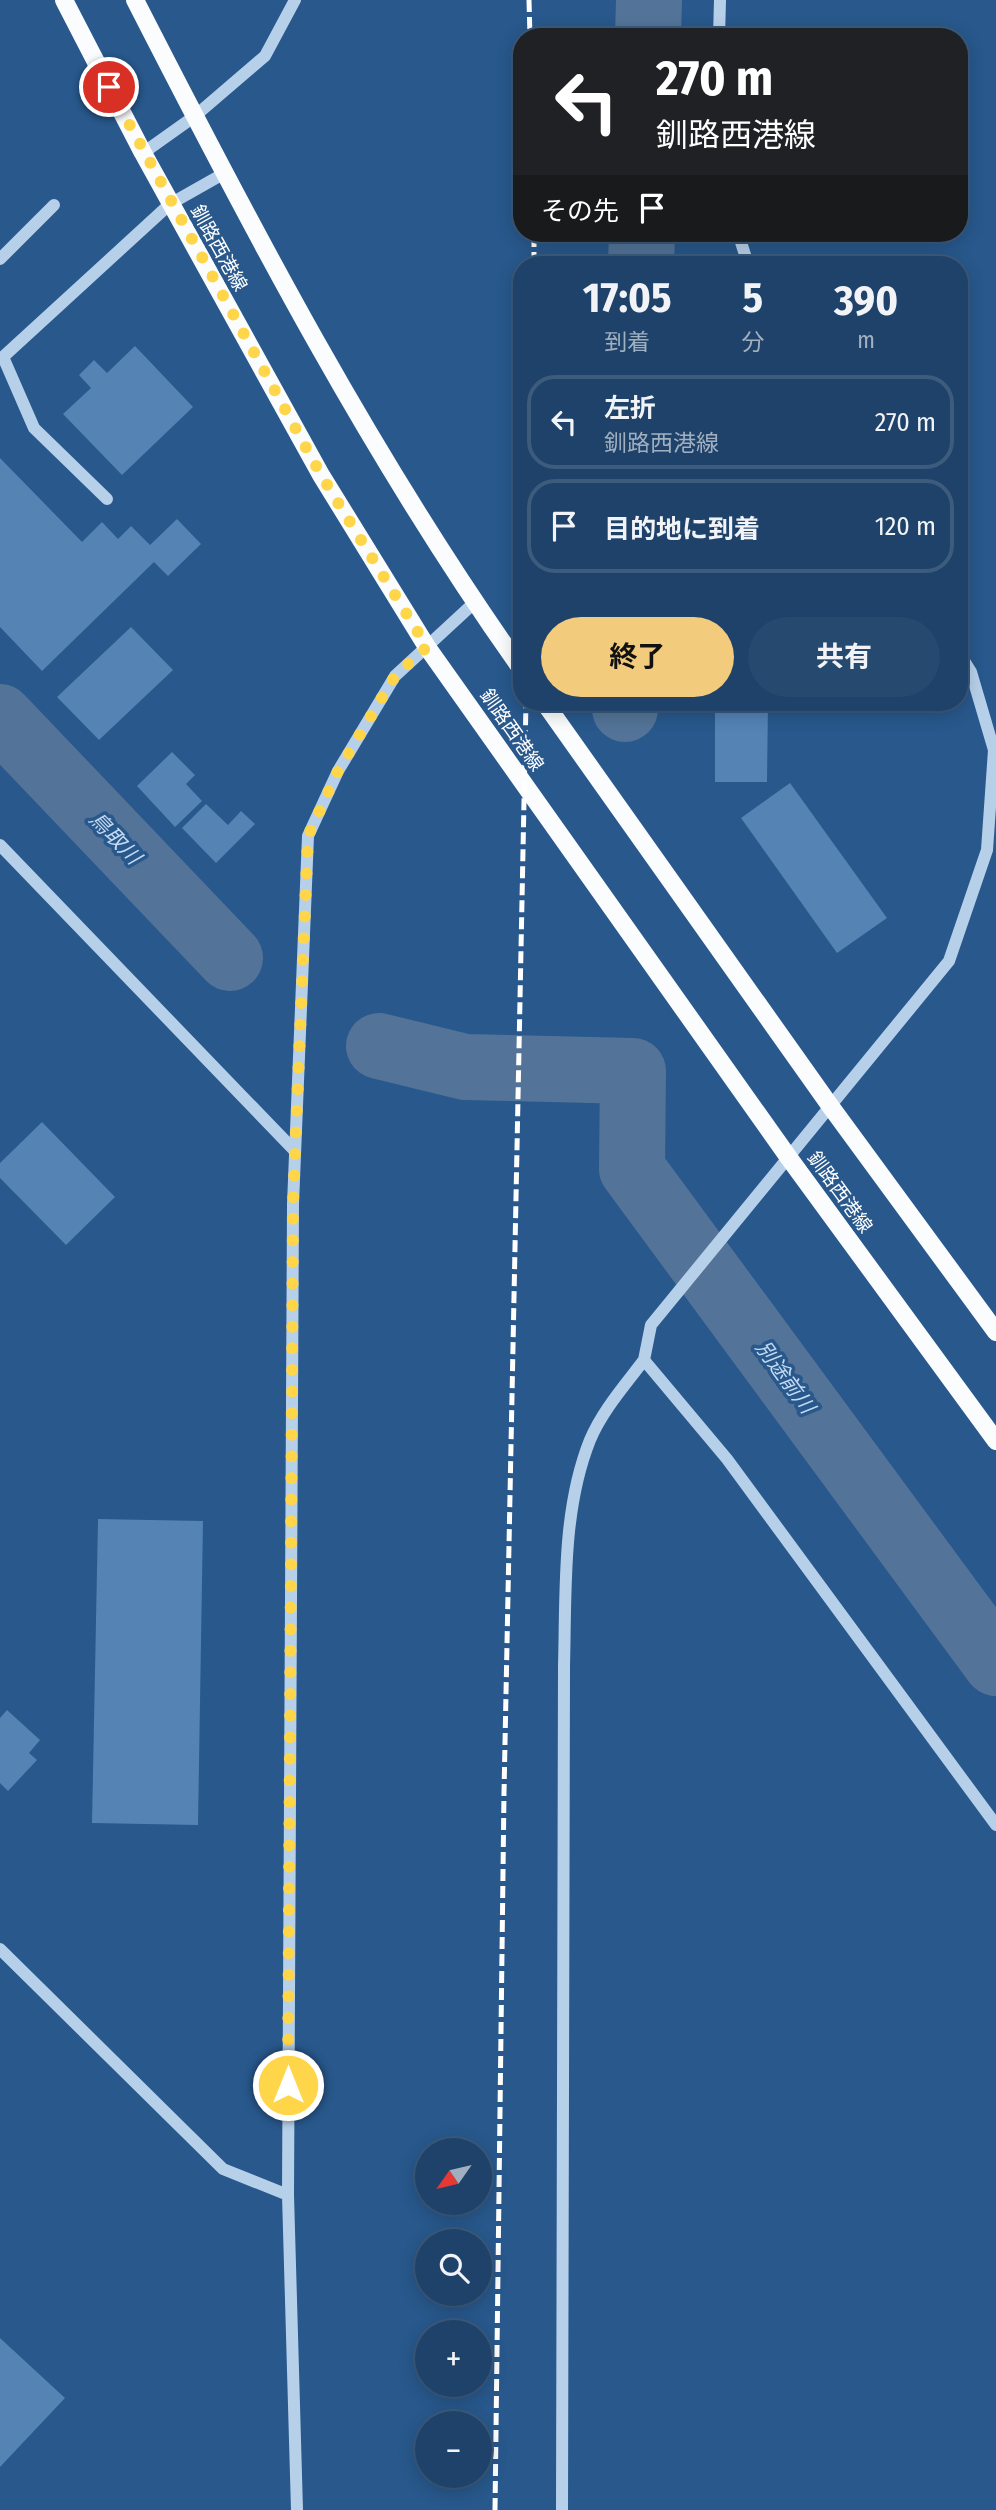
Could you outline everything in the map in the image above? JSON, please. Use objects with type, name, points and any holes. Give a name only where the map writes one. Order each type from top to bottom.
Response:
[{"type":"main road","name":"釧路西港線","points":[[64,0],[170,204],[321,475],[427,647],[789,1158],[996,1441]]},
{"type":"main road","name":"釧路西港線","points":[[135,0],[223,174],[376,442],[474,603],[513,657]]},
{"type":"main road","points":[[550,711],[831,1107],[996,1332]]},
{"type":"street","points":[[143,153],[195,116],[265,55],[295,0]]},
{"type":"street","points":[[719,28],[720,0]]},
{"type":"street","points":[[107,499],[34,428],[2,356],[170,204],[223,174]]},
{"type":"street","points":[[0,259],[54,205]]},
{"type":"street","points":[[297,2510],[288,2194],[294,1150],[308,836],[338,771],[395,676],[474,603]]},
{"type":"street","points":[[562,2510],[564,1680],[567,1529],[590,1440],[614,1399],[644,1360],[651,1325],[949,961],[986,850],[994,750],[968,667]]},
{"type":"street","points":[[0,845],[294,1150]]},
{"type":"street","points":[[644,1360],[727,1460],[996,1825]]},
{"type":"street","points":[[0,1949],[223,2169],[288,2194]]},
{"type":"building","points":[[135,346],[193,407],[122,475],[63,414],[91,388],[79,375],[94,360],[107,373]]},
{"type":"building","points":[[0,458],[82,542],[102,522],[118,539],[131,526],[150,545],[177,519],[201,544],[168,576],[154,562],[42,671],[0,627]]},
{"type":"building","points":[[131,627],[173,670],[99,740],[57,697]]},
{"type":"building","points":[[715,711],[768,711],[767,782],[715,782]]},
{"type":"building","points":[[172,752],[195,775],[186,784],[202,801],[175,827],[137,786]]},
{"type":"building","points":[[790,783],[887,918],[837,953],[741,818]]},
{"type":"building","points":[[206,804],[228,825],[241,811],[255,824],[216,863],[182,828]]},
{"type":"building","points":[[42,1122],[115,1197],[66,1245],[0,1178],[0,1163]]},
{"type":"building","points":[[98,1519],[203,1521],[198,1825],[92,1823]]},
{"type":"building","points":[[7,1710],[40,1740],[29,1753],[37,1760],[8,1791],[0,1783],[0,1718]]},
{"type":"building","points":[[0,2338],[65,2398],[0,2467]]},
{"type":"waterway","name":"別途前川","points":[[648,28],[649,0]]},
{"type":"waterway","name":"別途前川","points":[[641,256],[642,242]]},
{"type":"waterway","name":"鳥取川","points":[[0,717],[230,958]]},
{"type":"waterway","name":"別途前川","points":[[379,1046],[465,1067],[633,1071],[632,1169],[996,1663]]},
{"type":"railway","points":[[529,0],[530,28]]},
{"type":"railway","points":[[534,242],[534,256]]},
{"type":"railway","points":[[495,2510],[504,1793],[526,711]]},
{"type":"route","points":[[109,87],[170,204],[321,475],[427,647],[395,676],[338,771],[308,836],[293,1204],[288,2085]]}]
